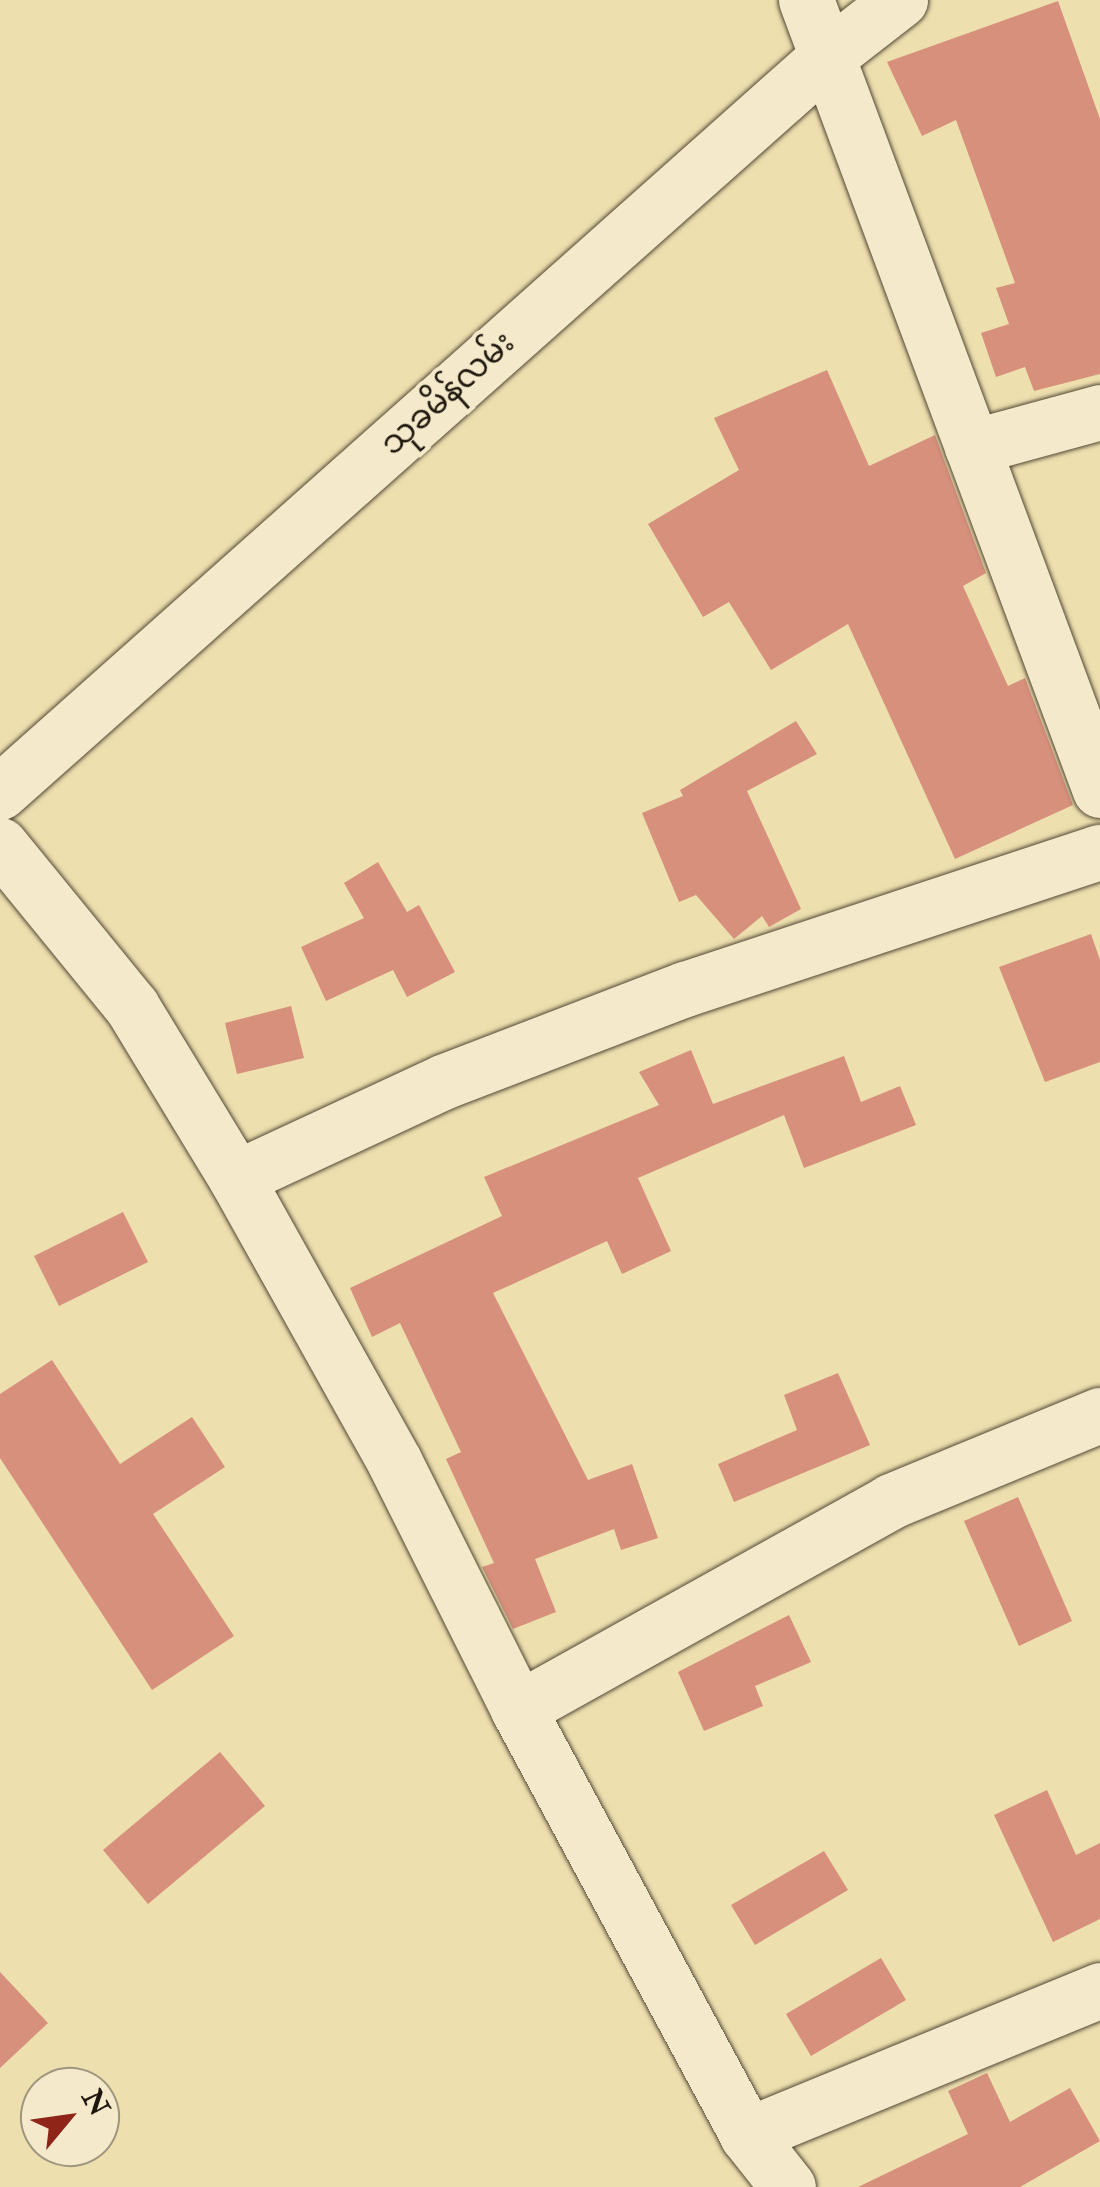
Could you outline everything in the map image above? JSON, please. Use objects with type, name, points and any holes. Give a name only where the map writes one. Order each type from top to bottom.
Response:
[{"type":"street","points":[[806,0],[1100,790]]},
{"type":"street","name":"သုခမိန်လမ်း","points":[[0,792],[829,56],[900,0]]},
{"type":"street","points":[[972,447],[1100,412]]},
{"type":"street","points":[[0,844],[132,1007],[236,1178],[395,1464],[518,1709],[747,2135],[788,2187]]},
{"type":"street","points":[[236,1178],[445,1081],[685,989],[1100,852]]},
{"type":"street","points":[[518,1709],[891,1501],[1100,1415]]},
{"type":"street","points":[[747,2135],[1100,1990]]},
{"type":"building","points":[[1058,1],[1100,119],[1100,374],[1034,391],[1025,367],[996,377],[981,333],[1009,324],[996,288],[1015,283],[956,120],[922,136],[887,62]]},
{"type":"building","points":[[827,370],[869,466],[935,435],[986,573],[963,586],[1008,686],[1025,678],[1073,805],[955,859],[848,624],[771,670],[729,602],[703,617],[648,524],[739,470],[714,418]]},
{"type":"building","points":[[796,721],[817,754],[747,791],[801,909],[769,927],[762,916],[734,939],[696,895],[679,902],[642,813],[683,796],[680,790]]},
{"type":"building","points":[[378,862],[407,912],[419,905],[455,972],[407,997],[393,970],[326,1001],[301,947],[364,918],[344,883]]},
{"type":"building","points":[[1091,934],[1100,960],[1100,1062],[1045,1082],[999,967]]},
{"type":"building","points":[[291,1006],[304,1058],[237,1074],[225,1023]]},
{"type":"building","points":[[691,1050],[713,1104],[844,1056],[861,1102],[900,1086],[916,1125],[804,1168],[784,1115],[638,1178],[671,1251],[622,1274],[607,1241],[493,1293],[588,1480],[632,1464],[658,1538],[621,1550],[614,1529],[535,1559],[556,1612],[513,1629],[482,1567],[494,1563],[446,1459],[461,1452],[400,1323],[372,1337],[350,1288],[502,1216],[484,1177],[659,1105],[639,1072]]},
{"type":"building","points":[[123,1212],[148,1262],[59,1306],[34,1256]]},
{"type":"building","points":[[52,1360],[120,1464],[192,1417],[225,1467],[153,1514],[234,1636],[152,1690],[0,1458],[0,1394]]},
{"type":"building","points":[[838,1373],[870,1445],[734,1502],[718,1464],[797,1430],[784,1395]]},
{"type":"building","points":[[1018,1497],[1072,1621],[1019,1646],[964,1521]]},
{"type":"building","points":[[789,1615],[811,1662],[755,1686],[763,1706],[704,1731],[678,1672]]},
{"type":"building","points":[[220,1752],[265,1806],[148,1904],[103,1850]]},
{"type":"building","points":[[1047,1790],[1076,1855],[1100,1843],[1100,1919],[1053,1942],[994,1815]]},
{"type":"building","points":[[824,1851],[848,1890],[755,1945],[731,1905]]},
{"type":"building","points":[[881,1958],[906,2000],[811,2056],[786,2014]]},
{"type":"building","points":[[0,1972],[48,2023],[0,2068]]},
{"type":"building","points":[[987,2073],[1010,2122],[1070,2088],[1100,2141],[1020,2187],[858,2187],[968,2134],[948,2091]]}]
